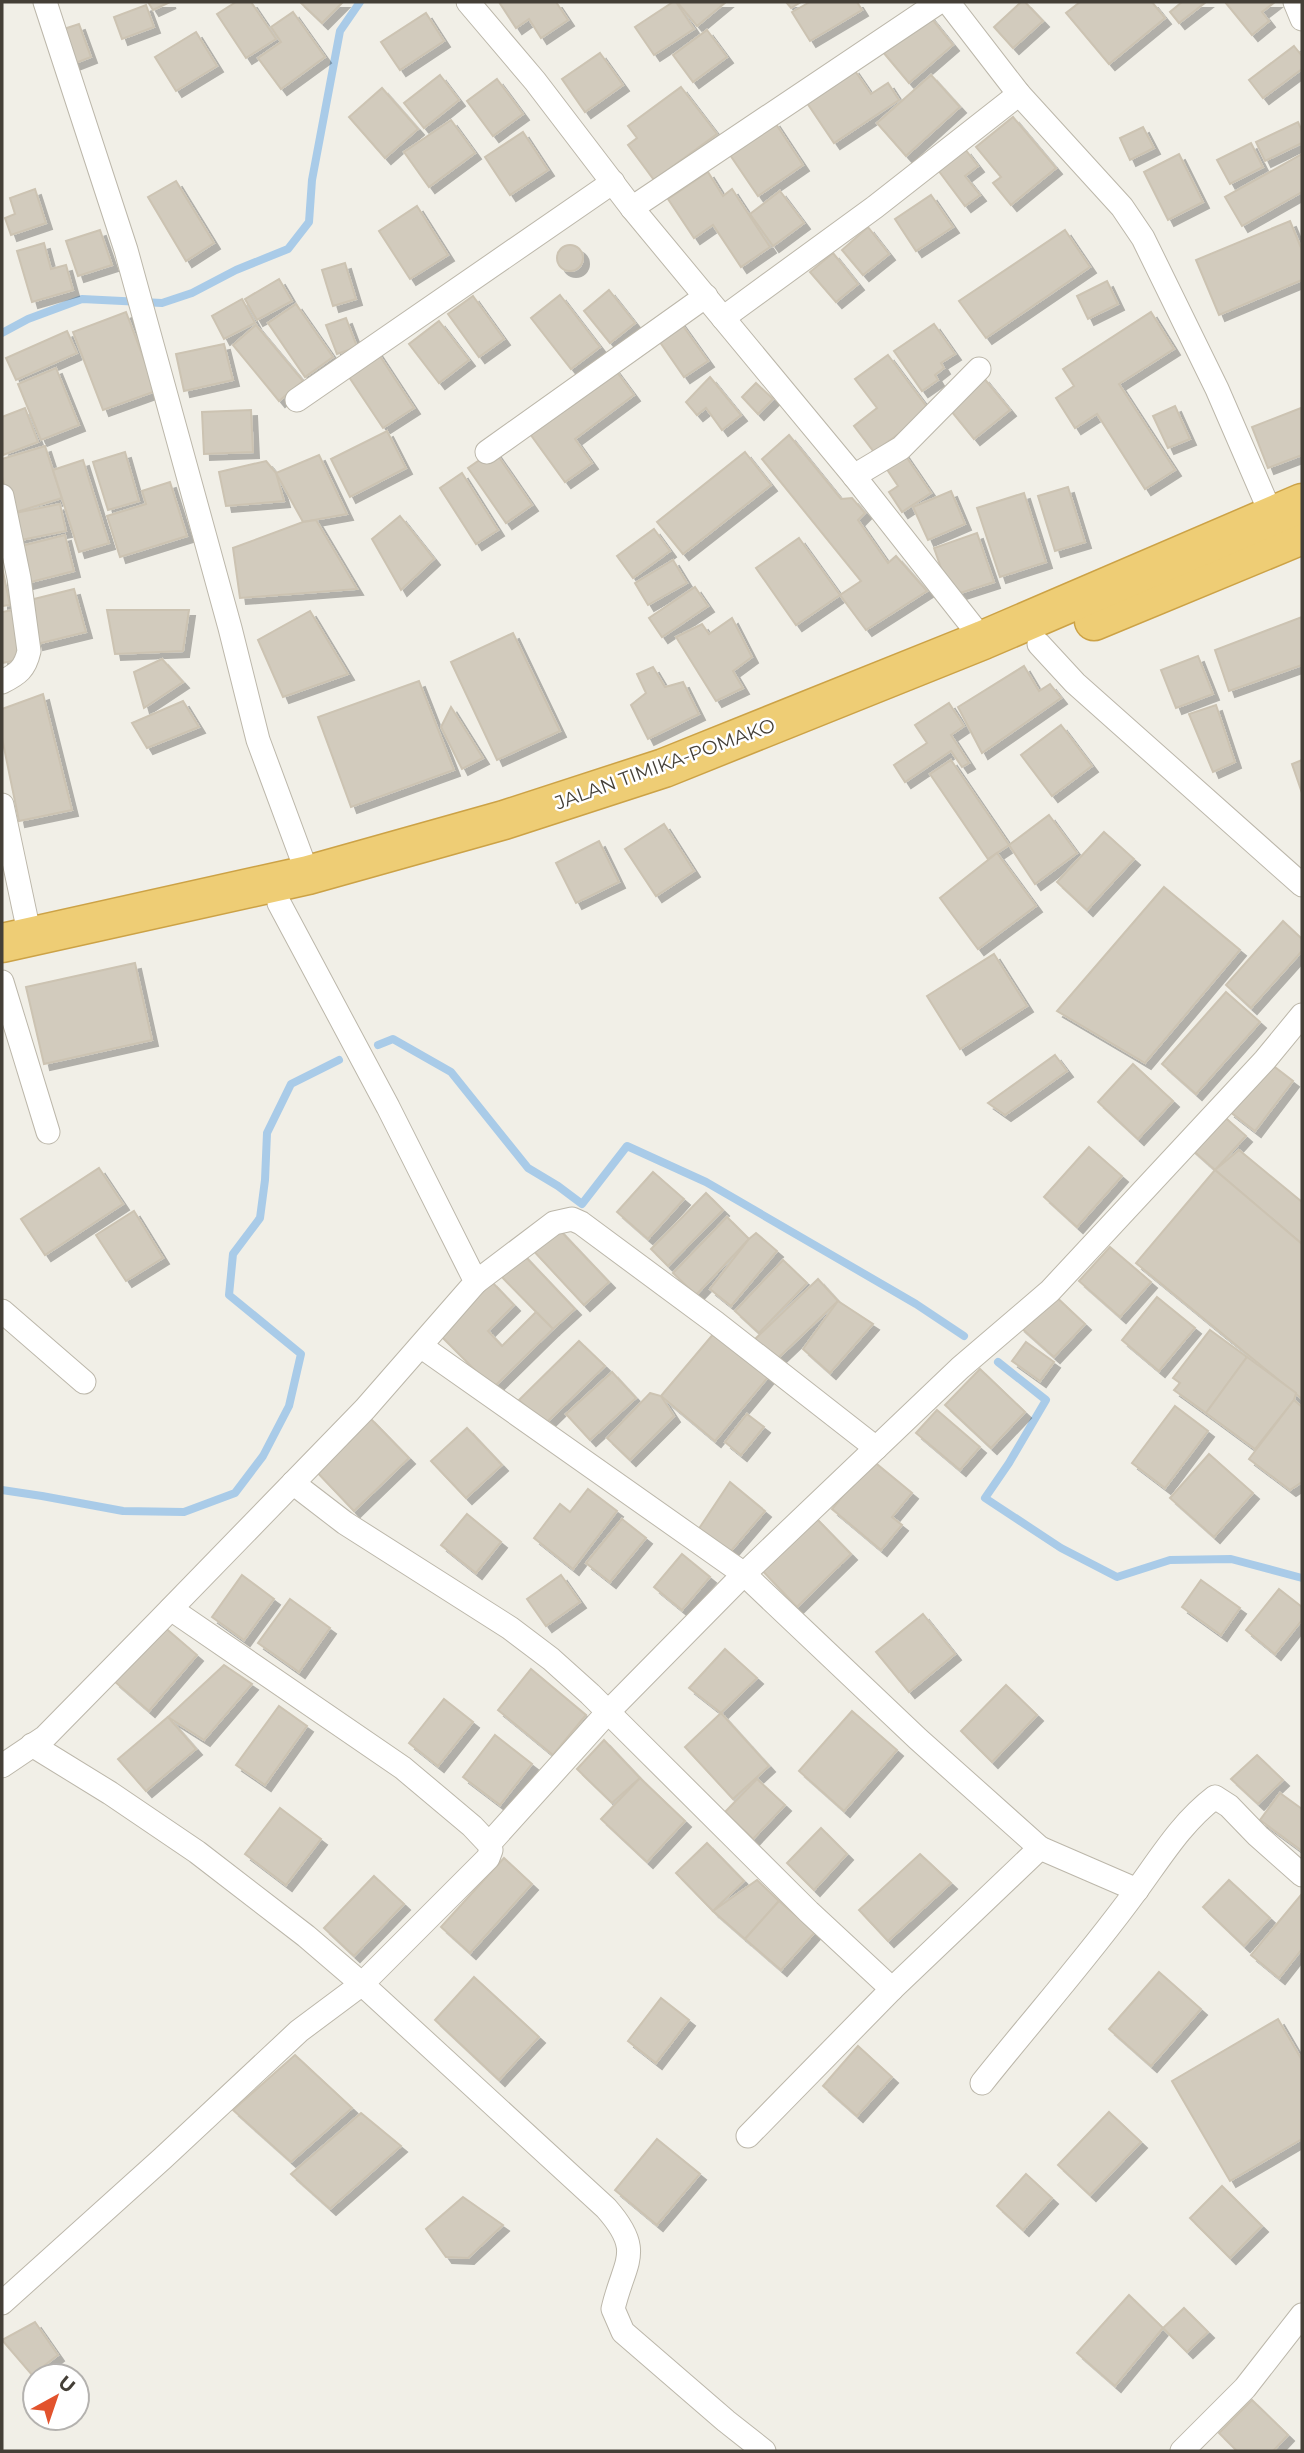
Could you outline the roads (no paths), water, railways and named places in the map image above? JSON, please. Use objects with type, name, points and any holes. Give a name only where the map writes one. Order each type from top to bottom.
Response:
[{"type":"highway","name":"JALAN TIMIKA-POMAKO","points":[[16,940],[307,875],[504,820],[664,768],[1292,518]]},
{"type":"highway","name":"JALAN TIMIKA-POMAKO","points":[[2,967],[134,941],[456,858],[668,792],[758,759],[1039,644],[1292,518]]},
{"type":"street","points":[[45,2],[126,250],[258,740],[307,875]]},
{"type":"street","points":[[468,2],[535,81],[632,208],[854,476],[984,640]]},
{"type":"street","points":[[632,208],[939,2]]},
{"type":"street","points":[[948,2],[1019,94],[1115,198],[1143,238],[1217,390],[1292,518]]},
{"type":"street","points":[[1295,2],[1302,19]]},
{"type":"street","points":[[723,318],[875,206],[1019,94]]},
{"type":"street","points":[[297,400],[613,182]]},
{"type":"street","points":[[487,452],[706,296]]},
{"type":"street","points":[[854,476],[901,448],[979,369]]},
{"type":"street","points":[[2,496],[19,578],[29,651],[27,663],[20,672],[2,682]]},
{"type":"street","points":[[1039,644],[1075,683],[1302,885]]},
{"type":"street","points":[[2,805],[16,940]]},
{"type":"street","points":[[279,903],[388,1107],[476,1282]]},
{"type":"street","points":[[2,982],[48,1132]]},
{"type":"street","points":[[489,1844],[608,1712],[744,1574],[960,1368],[1050,1291],[1265,1060],[1302,1015]]},
{"type":"street","points":[[2,1766],[46,1737],[422,1347],[476,1282],[554,1223],[572,1219],[582,1223],[876,1448]]},
{"type":"street","points":[[2,1311],[84,1382]]},
{"type":"street","points":[[422,1347],[744,1574],[918,1739],[1040,1848],[1137,1890]]},
{"type":"street","points":[[293,1483],[345,1522],[510,1628],[551,1659],[809,1912],[892,1989]]},
{"type":"street","points":[[2,2303],[173,2150],[299,2031],[362,1984],[488,1858],[491,1850],[489,1844],[472,1826],[403,1768],[171,1609]]},
{"type":"street","points":[[32,1745],[110,1793],[197,1852],[306,1936],[606,2208],[620,2223],[628,2239],[629,2257],[613,2309],[623,2332],[764,2451]]},
{"type":"street","points":[[982,2083],[1137,1890],[1171,1840],[1215,1797],[1229,1806],[1302,1875]]},
{"type":"street","points":[[748,2136],[892,1989],[1040,1848]]},
{"type":"street","points":[[1182,2451],[1245,2388],[1302,2315]]},
{"type":"waterway","points":[[2,333],[28,319],[82,299],[162,303],[192,293],[236,270],[288,249],[309,222],[312,180],[340,31],[360,2]]},
{"type":"waterway","points":[[378,1045],[393,1039],[451,1072],[528,1168],[582,1204],[627,1146],[706,1182],[916,1304],[964,1336]]},
{"type":"waterway","points":[[2,1490],[123,1511],[184,1512],[235,1493],[263,1456],[289,1406],[301,1354],[229,1295],[233,1254],[260,1218],[267,1133],[291,1084],[339,1060]]},
{"type":"waterway","points":[[998,1362],[1046,1400],[985,1498],[1061,1548],[1117,1577],[1170,1560],[1231,1559],[1302,1578]]}]
